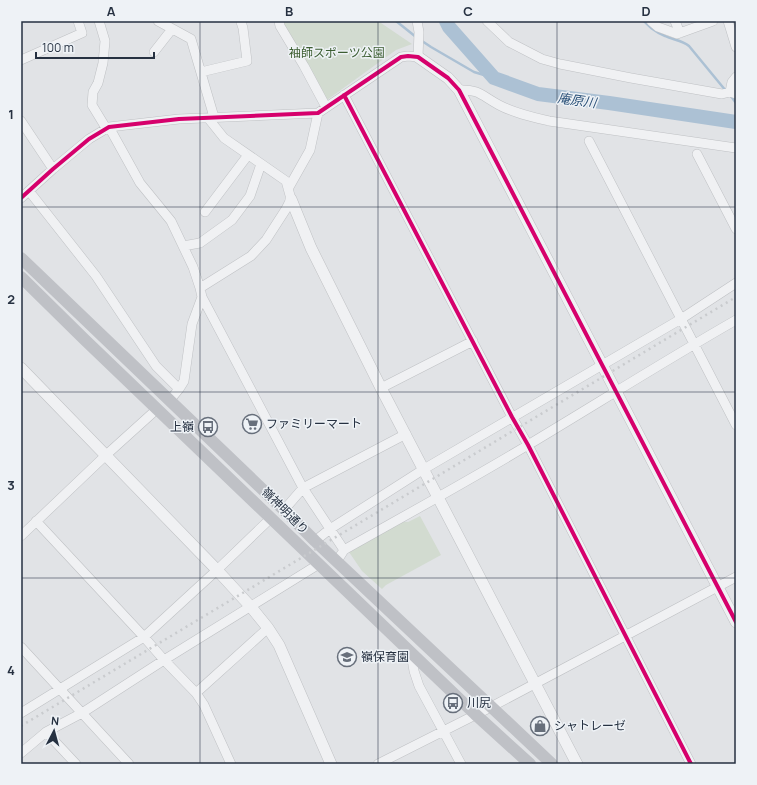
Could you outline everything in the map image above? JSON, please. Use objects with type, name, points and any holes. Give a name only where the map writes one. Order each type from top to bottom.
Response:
[{"type":"main road","name":"嶺神明通り","points":[[21,258],[315,541],[548,761]]},
{"type":"main road","name":"嶺神明通り","points":[[21,277],[84,340],[474,714],[530,764]]},
{"type":"street","points":[[21,60],[82,33],[78,21]]},
{"type":"street","points":[[99,21],[105,41],[103,63],[98,83],[93,92],[92,105],[140,183],[171,221],[193,267],[201,293],[303,488],[344,550]]},
{"type":"street","points":[[158,21],[191,39],[201,72],[211,118],[224,138],[286,182],[311,248],[438,497],[577,764]]},
{"type":"street","points":[[279,21],[280,26],[326,107]]},
{"type":"street","points":[[417,21],[419,32],[418,57]]},
{"type":"street","points":[[487,21],[509,42],[542,59],[560,64],[722,94],[733,93],[732,82],[736,77]]},
{"type":"street","points":[[651,21],[658,27],[677,34],[713,21]]},
{"type":"street","points":[[675,21],[680,33]]},
{"type":"street","points":[[728,21],[736,48]]},
{"type":"street","points":[[201,72],[247,61],[243,28],[240,22]]},
{"type":"street","points":[[154,52],[172,29]]},
{"type":"street","points":[[21,198],[89,139],[107,128],[179,119],[318,112],[401,57],[418,57],[448,78],[459,90],[736,622]]},
{"type":"street","points":[[459,90],[476,91],[499,105],[528,116],[549,121],[736,148]]},
{"type":"street","points":[[344,95],[528,445],[691,764]]},
{"type":"street","points":[[170,400],[184,381],[192,324],[201,293],[251,256],[266,240],[286,209],[290,194],[310,150],[318,112]]},
{"type":"street","points":[[21,121],[53,169]]},
{"type":"street","points":[[589,141],[736,425]]},
{"type":"street","points":[[697,154],[736,229]]},
{"type":"street","points":[[205,212],[248,155]]},
{"type":"street","points":[[183,246],[200,243],[232,220],[250,196],[261,164]]},
{"type":"street","points":[[29,191],[96,276],[156,366],[179,389]]},
{"type":"street","points":[[315,541],[330,529],[424,469],[681,319],[736,283]]},
{"type":"street","points":[[336,561],[344,550],[528,445],[736,320]]},
{"type":"street","points":[[382,388],[473,341]]},
{"type":"street","points":[[21,368],[217,570],[268,628],[279,645],[331,764]]},
{"type":"street","points":[[21,536],[157,409]]},
{"type":"street","points":[[284,510],[303,488],[406,434]]},
{"type":"street","points":[[21,713],[144,637],[217,570],[270,518]]},
{"type":"street","points":[[36,521],[196,693],[204,705],[231,764]]},
{"type":"street","points":[[21,753],[46,732],[82,713],[164,660],[319,564]]},
{"type":"street","points":[[378,764],[474,714],[491,707],[736,577]]},
{"type":"street","points":[[196,693],[268,628]]},
{"type":"street","points":[[21,647],[129,764]]},
{"type":"street","points":[[411,653],[414,671],[419,686],[461,764]]},
{"type":"street","points":[[46,732],[76,764]]},
{"type":"green space","name":"袖師スポーツ公園","points":[[283,21],[378,21],[412,44],[396,50],[327,100]]},
{"type":"green space","points":[[420,516],[441,555],[386,585],[382,589],[362,571],[349,552],[400,521],[408,522]]},
{"type":"waterway","points":[[396,21],[416,37]]},
{"type":"waterway","name":"庵原川","points":[[446,21],[449,27],[494,78],[538,94],[736,122]]},
{"type":"waterway","points":[[644,21],[659,33],[683,42],[689,46],[726,91]]},
{"type":"waterway","points":[[422,41],[474,72],[494,78]]},
{"type":"waterway","points":[[730,95],[736,103]]},
{"type":"railway","points":[[21,726],[736,297]]},
{"type":"cycle path","points":[[21,198],[89,139],[109,127],[179,119],[318,113],[401,57],[418,57],[448,78],[459,90],[736,622]]},
{"type":"cycle path","points":[[344,95],[528,445],[691,764]]},
{"type":"place","name":"ファミリーマート","points":[[252,424]]},
{"type":"place","name":"上嶺","points":[[208,427]]},
{"type":"place","name":"嶺保育園","points":[[347,657]]},
{"type":"place","name":"川尻","points":[[453,703]]},
{"type":"place","name":"シャトレーゼ","points":[[540,726]]}]
